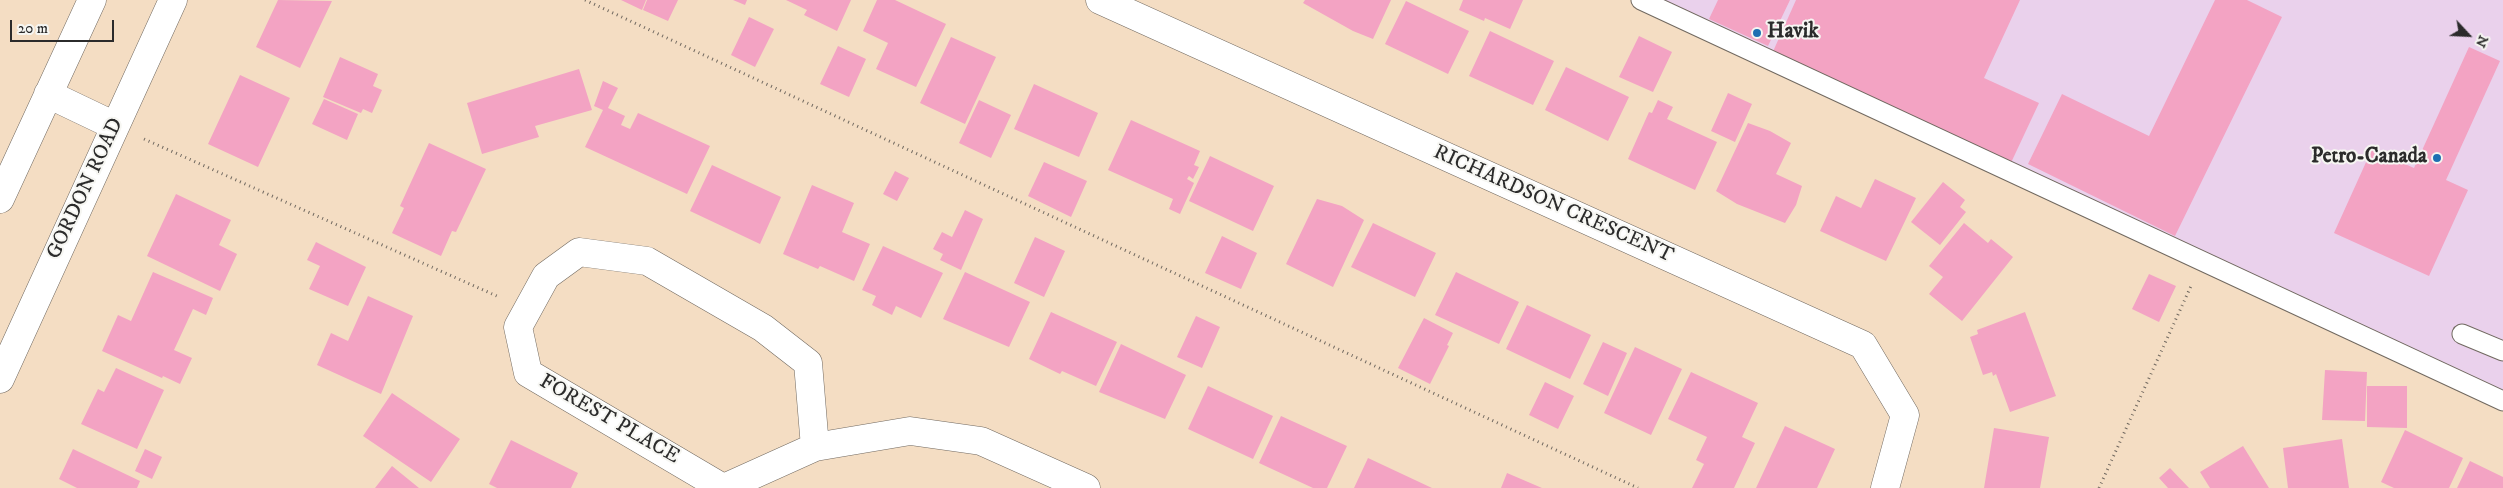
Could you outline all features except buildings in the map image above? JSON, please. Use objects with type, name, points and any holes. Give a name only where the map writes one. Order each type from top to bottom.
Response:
[{"type":"street","points":[[0,199],[92,0]]},
{"type":"street","name":"GORDON ROAD","points":[[0,379],[173,0]]},
{"type":"street","name":"RICHARDSON CRESCENT","points":[[1100,0],[1862,345],[1904,415],[1885,488]]},
{"type":"street","points":[[48,94],[115,126]]},
{"type":"street","name":"FOREST PLACE","points":[[724,488],[528,373],[518,327],[546,276],[579,252],[647,261],[763,328],[808,363],[815,447]]},
{"type":"street","points":[[724,488],[815,447],[910,431],[981,442],[1086,488]]},
{"type":"lane","points":[[1641,0],[2503,401]]},
{"type":"lane","points":[[2462,334],[2503,351]]},
{"type":"path","points":[[585,0],[1638,488]]},
{"type":"path","points":[[115,126],[527,309]]},
{"type":"path","points":[[2099,488],[2203,261]]},
{"type":"shaded area","points":[[1645,0],[2503,0],[2503,395]]},
{"type":"place","name":"Havik","points":[[1757,33]]},
{"type":"place","name":"Petro-Canada","points":[[2437,158]]}]
